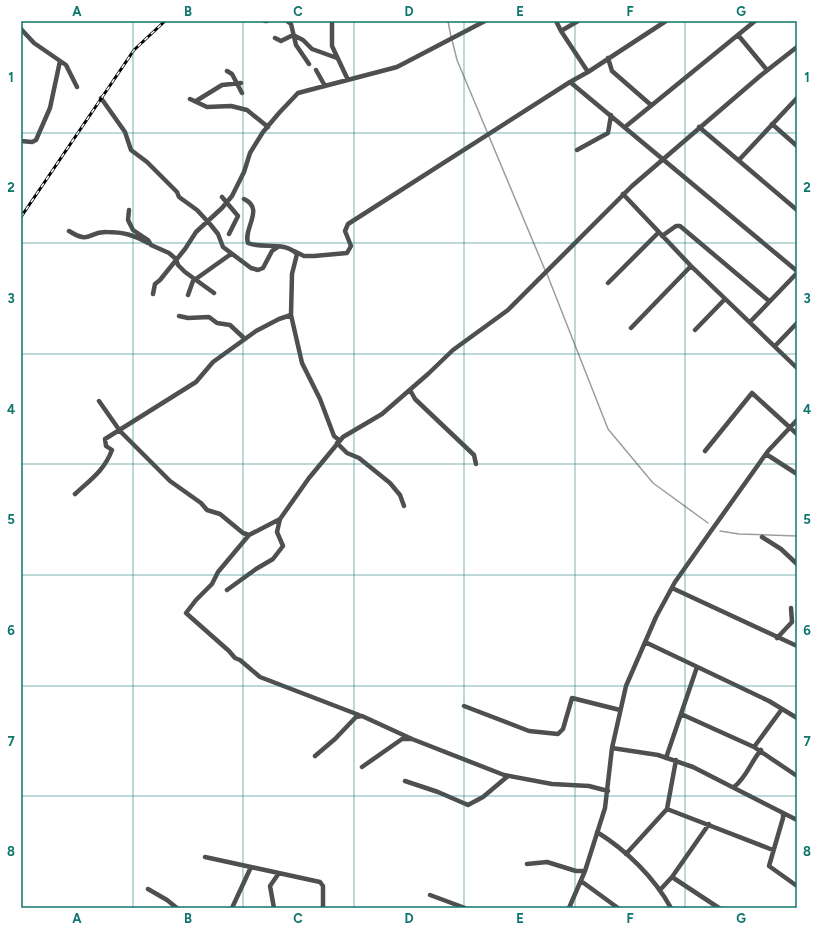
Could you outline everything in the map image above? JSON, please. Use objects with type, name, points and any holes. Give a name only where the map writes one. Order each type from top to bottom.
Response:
[{"type":"street","points":[[287,21],[291,24],[293,35],[299,51],[309,64]]},
{"type":"street","points":[[153,294],[155,284],[185,250],[196,232],[226,204],[241,178],[250,153],[279,112],[298,93],[397,67],[485,21]]},
{"type":"street","points":[[556,21],[588,72]]},
{"type":"street","points":[[561,31],[578,21]]},
{"type":"street","points":[[244,199],[251,204],[254,214],[248,234],[248,243],[278,247],[294,251],[304,256],[347,253],[351,246],[345,231],[348,224],[666,21]]},
{"type":"street","points":[[625,127],[755,21]]},
{"type":"street","points":[[332,22],[331,38],[337,58],[348,80]]},
{"type":"street","points":[[21,29],[34,43],[66,65],[77,87]]},
{"type":"street","points":[[275,38],[281,40],[293,35],[303,40],[312,49],[337,58]]},
{"type":"street","points":[[738,35],[767,70]]},
{"type":"street","points":[[227,590],[256,569],[271,561],[278,553],[283,544],[278,532],[280,519],[338,442],[378,417],[453,350],[508,310],[622,194],[699,127],[797,47]]},
{"type":"street","points":[[608,58],[612,71],[651,105]]},
{"type":"street","points":[[21,141],[32,142],[36,140],[50,108],[60,60]]},
{"type":"street","points":[[316,70],[325,86]]},
{"type":"street","points":[[227,71],[232,74],[239,84],[242,92]]},
{"type":"street","points":[[570,82],[664,159],[797,272],[750,322]]},
{"type":"street","points":[[196,101],[222,85],[239,84]]},
{"type":"street","points":[[101,98],[125,132],[130,150],[150,165],[177,192],[179,197],[193,207],[207,221],[218,234],[222,247],[251,268],[258,270],[263,268],[272,251],[278,247]]},
{"type":"street","points":[[739,160],[797,98]]},
{"type":"street","points":[[190,99],[207,107],[231,106],[247,110],[268,127]]},
{"type":"street","points":[[577,150],[608,133],[611,115]]},
{"type":"street","points":[[772,124],[797,146]]},
{"type":"street","points":[[699,127],[797,210]]},
{"type":"street","points":[[622,194],[691,266],[797,368]]},
{"type":"street","points":[[222,197],[226,204],[238,216],[229,234]]},
{"type":"street","points":[[129,210],[130,225],[133,230],[148,240],[151,244]]},
{"type":"street","points":[[608,283],[660,234],[676,226],[680,226],[770,301]]},
{"type":"street","points":[[69,231],[78,237],[88,238],[106,232],[132,234],[176,259],[178,266],[214,293]]},
{"type":"street","points":[[294,251],[297,254],[292,274],[291,315],[302,364],[320,399],[334,436],[338,442],[348,453],[359,458],[390,483],[400,495],[404,506]]},
{"type":"street","points":[[188,295],[196,280],[231,254]]},
{"type":"street","points":[[631,328],[691,266]]},
{"type":"street","points":[[695,330],[725,299]]},
{"type":"street","points":[[75,494],[95,478],[110,455],[112,450],[106,446],[105,439],[120,431],[138,417],[176,396],[196,382],[214,362],[256,331],[279,318],[291,315]]},
{"type":"street","points":[[179,316],[188,318],[209,317],[217,323],[230,325],[245,339]]},
{"type":"street","points":[[775,346],[797,324]]},
{"type":"street","points":[[410,390],[415,399],[474,455],[476,464]]},
{"type":"street","points":[[705,451],[752,393],[797,434]]},
{"type":"street","points":[[99,401],[120,431],[170,481],[201,503],[207,510],[220,514],[243,533],[249,535]]},
{"type":"street","points":[[569,908],[585,871],[605,808],[612,748],[620,710],[630,675],[644,642],[672,588],[766,454],[797,420]]},
{"type":"street","points":[[766,454],[797,474]]},
{"type":"street","points":[[280,519],[249,535],[218,572],[212,584],[196,600],[186,613],[235,658],[240,660],[260,677],[359,716],[412,739],[508,776],[552,784],[589,786],[608,791]]},
{"type":"street","points":[[762,537],[781,550],[797,564]]},
{"type":"street","points":[[672,588],[797,646]]},
{"type":"street","points":[[777,638],[792,622],[791,608]]},
{"type":"street","points":[[644,642],[697,666],[797,718]]},
{"type":"street","points":[[666,758],[697,666]]},
{"type":"street","points":[[464,706],[528,731],[558,734],[563,729],[572,698],[620,710]]},
{"type":"street","points":[[754,746],[782,709]]},
{"type":"street","points":[[681,714],[754,746],[797,776]]},
{"type":"street","points":[[315,756],[359,716]]},
{"type":"street","points":[[362,767],[402,739],[412,739]]},
{"type":"street","points":[[612,748],[676,760],[734,787],[797,820]]},
{"type":"street","points":[[734,787],[745,777],[750,764],[761,750]]},
{"type":"street","points":[[626,854],[667,809],[676,760]]},
{"type":"street","points":[[405,781],[438,792],[468,805],[483,797],[508,776]]},
{"type":"street","points":[[667,809],[773,850]]},
{"type":"street","points":[[783,814],[769,867],[797,886]]},
{"type":"street","points":[[660,890],[672,877],[709,824]]},
{"type":"street","points":[[597,832],[610,840],[626,854],[660,890],[671,908]]},
{"type":"street","points":[[205,857],[279,872],[322,884],[323,908]]},
{"type":"street","points":[[527,864],[547,862],[576,871],[585,871]]},
{"type":"street","points":[[232,908],[251,867]]},
{"type":"street","points":[[274,908],[270,886],[279,872]]},
{"type":"street","points":[[672,877],[719,908]]},
{"type":"street","points":[[581,881],[618,908]]},
{"type":"street","points":[[148,889],[167,900],[177,908]]},
{"type":"street","points":[[430,895],[465,908]]},
{"type":"waterway","points":[[448,21],[451,37]]},
{"type":"waterway","points":[[452,40],[457,60],[545,270]]},
{"type":"waterway","points":[[547,274],[608,429],[653,483],[708,523]]},
{"type":"waterway","points":[[720,531],[739,534],[797,536]]},
{"type":"railway","points":[[21,217],[134,50],[165,21]]}]
